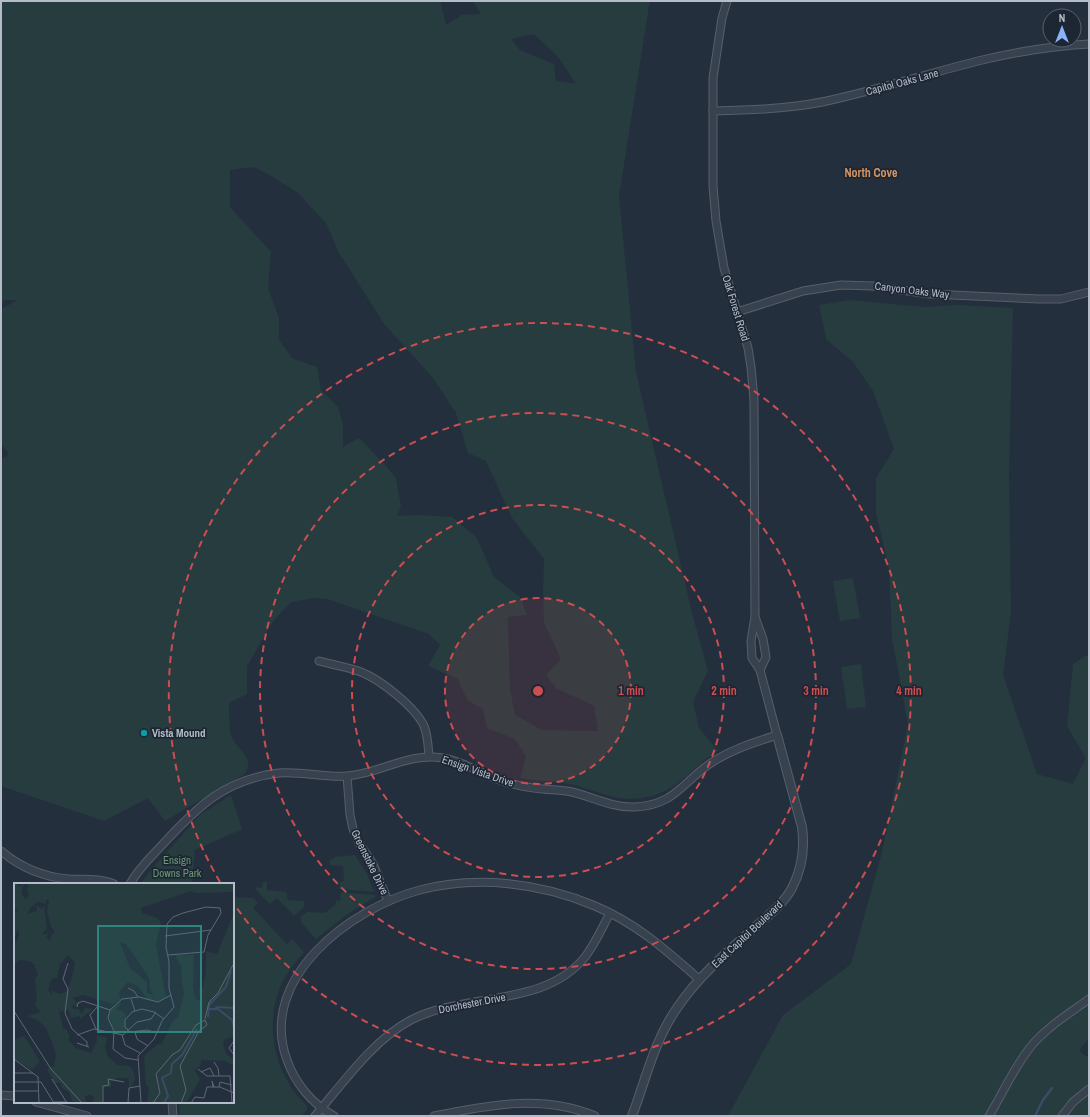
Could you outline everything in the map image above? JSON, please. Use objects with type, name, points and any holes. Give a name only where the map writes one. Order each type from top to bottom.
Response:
[{"type":"street","name":"Oak Forest Road","points":[[726,1],[722,18],[714,78],[713,186],[716,220],[724,268],[748,348],[753,384],[755,617],[751,641],[752,658],[760,670]]},
{"type":"street","name":"Capitol Oaks Lane","points":[[713,111],[790,107],[822,102],[999,56],[1049,47],[1089,44]]},
{"type":"street","name":"Canyon Oaks Way","points":[[738,312],[803,291],[841,285],[873,286],[930,294],[1038,299],[1061,299],[1089,292]]},
{"type":"street","name":"Oak Forest Road","points":[[755,617],[763,639],[766,657],[760,670]]},
{"type":"street","points":[[319,661],[361,672],[378,681],[391,691],[420,718],[427,736],[429,756]]},
{"type":"street","name":"East Capitol Boulevard","points":[[632,1116],[651,1057],[676,1008],[699,979],[778,906],[792,889],[800,868],[804,847],[802,827],[760,670]]},
{"type":"street","name":"Ensign Vista Drive","points":[[131,883],[144,865],[188,817],[207,801],[228,788],[254,778],[280,773],[300,772],[347,776],[360,774],[414,758],[429,756],[450,759],[498,779],[519,785],[569,791],[610,804],[635,807],[653,804],[670,797],[708,766],[737,748],[777,735]]},
{"type":"street","name":"Greenstoke Drive","points":[[347,776],[350,814],[353,829],[359,843],[373,864],[388,901]]},
{"type":"street","points":[[1,851],[16,862],[45,874],[111,883]]},
{"type":"street","points":[[334,1116],[321,1108],[303,1089],[293,1075],[283,1045],[281,1024],[284,1004],[291,985],[308,960],[337,932],[362,915],[388,901],[419,890],[450,884],[507,884],[545,890],[578,899],[610,912],[650,936],[699,979]]},
{"type":"street","name":"Dorchester Drive","points":[[315,1116],[378,1043],[410,1020],[449,1006],[535,990],[560,979],[574,969],[585,957],[596,941],[610,912]]},
{"type":"street","points":[[989,1116],[1013,1073],[1032,1045],[1053,1026],[1089,999]]},
{"type":"street","points":[[1062,1116],[1073,1102],[1089,1089]]},
{"type":"street","points":[[1,1094],[14,1096]]},
{"type":"street","points":[[434,1116],[474,1107],[521,1102],[562,1106],[595,1116]]},
{"type":"street","points":[[40,1103],[87,1116]]},
{"type":"street","points":[[172,1103],[173,1116]]},
{"type":"green space","points":[[1,1],[440,1],[446,25],[462,15],[481,14],[473,1],[651,1],[619,196],[636,372],[692,613],[708,671],[693,702],[699,728],[718,751],[711,755],[674,786],[660,793],[639,798],[617,798],[565,783],[520,778],[526,756],[515,739],[489,729],[486,725],[483,709],[467,700],[458,679],[428,666],[440,645],[429,634],[327,599],[314,598],[291,602],[274,620],[247,666],[247,694],[229,703],[229,723],[231,735],[233,740],[244,753],[248,763],[248,768],[245,774],[165,821],[148,798],[104,821],[1,786],[1,459],[7,456],[8,453],[1,444],[1,309],[18,300],[4,300],[1,304]],"holes":[[[534,34],[559,58],[576,84],[556,81],[554,64],[520,50],[511,39]],[[254,167],[297,192],[326,223],[339,253],[385,325],[433,378],[456,413],[468,453],[486,461],[512,518],[544,559],[544,623],[561,659],[546,675],[556,688],[594,706],[598,731],[542,730],[515,715],[510,689],[508,617],[527,615],[520,597],[494,577],[477,538],[452,517],[417,515],[397,516],[401,506],[396,478],[359,438],[343,447],[343,425],[338,407],[321,390],[317,367],[292,358],[279,340],[279,318],[268,288],[271,252],[230,207],[230,170]]]},
{"type":"green space","points":[[850,300],[923,307],[956,305],[1013,308],[1009,473],[1011,612],[1003,675],[1037,774],[1073,784],[1086,758],[1067,726],[1073,664],[1089,654],[1089,1039],[1082,1046],[1080,1051],[1089,1057],[1089,1116],[728,1116],[783,1015],[851,964],[882,852],[908,724],[892,638],[889,568],[876,513],[876,478],[894,449],[873,391],[853,362],[826,339],[819,305]]},
{"type":"green space","points":[[853,578],[860,618],[840,621],[833,581]]},
{"type":"green space","points":[[861,664],[866,707],[847,709],[841,667]]},
{"type":"green space","name":"Ensign Downs Park","points":[[231,795],[242,829],[195,850],[192,883],[141,883],[151,870],[201,814]]},
{"type":"green space","points":[[355,855],[367,874],[374,892],[339,889],[340,882],[344,881],[343,866],[330,865],[330,860],[335,857]]},
{"type":"green space","points":[[263,882],[267,882],[267,890],[286,892],[288,900],[304,901],[304,907],[294,916],[277,898],[270,904],[256,890],[256,887],[262,888]]},
{"type":"green space","points":[[341,892],[375,895],[375,897],[349,913],[316,939],[301,922],[301,917],[307,912],[325,913],[336,904],[336,900],[340,901]]},
{"type":"green space","points":[[234,897],[254,898],[258,903],[253,908],[287,944],[292,939],[304,952],[289,971],[281,987],[276,1000],[273,1028],[277,1056],[282,1069],[292,1089],[307,1106],[307,1110],[301,1116],[180,1116],[179,1103],[234,1103]]},
{"type":"waterway","points":[[1035,1116],[1043,1100],[1052,1088]]},
{"type":"place","name":"Vista Mound","points":[[144,733]]},
{"type":"district","name":"North Cove","points":[[871,173]]}]
